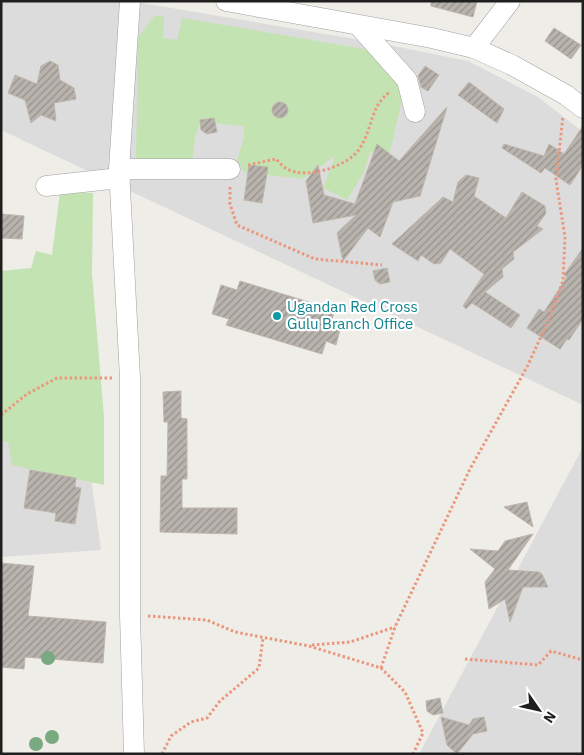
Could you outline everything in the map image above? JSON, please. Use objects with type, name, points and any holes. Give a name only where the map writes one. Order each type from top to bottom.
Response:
[{"type":"street","points":[[130,1],[120,173],[130,378],[130,615],[134,754]]},
{"type":"street","points":[[226,1],[432,38],[474,48],[512,65],[566,94],[583,108]]},
{"type":"street","points":[[474,48],[510,1]]},
{"type":"street","points":[[359,26],[407,80],[415,112]]},
{"type":"street","points":[[46,186],[120,173],[230,169]]},
{"type":"path","points":[[382,265],[316,259],[237,225],[230,204],[230,169],[276,159],[288,170],[316,173],[351,160],[361,147],[379,100],[407,80]]},
{"type":"path","points":[[382,668],[395,627],[470,469],[527,367],[549,320],[563,281],[565,237],[556,180],[566,94]]},
{"type":"path","points":[[1,415],[27,394],[57,378],[130,378]]},
{"type":"path","points":[[130,615],[207,620],[236,632],[309,646],[382,668],[405,692],[423,732],[413,754]]},
{"type":"path","points":[[309,646],[350,642],[395,627]]},
{"type":"path","points":[[162,754],[171,736],[191,722],[207,718],[220,701],[259,668],[263,638]]},
{"type":"path","points":[[465,659],[538,665],[551,651],[583,660]]},
{"type":"shaded area","points":[[1,1],[130,1],[384,44],[468,61],[538,97],[583,132],[583,405],[1,130]]},
{"type":"shaded area","points":[[1,416],[87,449],[101,550],[1,557]]},
{"type":"shaded area","points":[[583,447],[583,754],[419,754]]},
{"type":"green space","points":[[155,15],[164,17],[163,38],[177,40],[182,18],[371,50],[375,59],[390,62],[405,87],[389,156],[370,152],[364,172],[347,200],[323,188],[335,156],[303,179],[244,172],[237,160],[244,138],[244,126],[200,122],[195,138],[192,163],[136,161],[138,37]]},
{"type":"green space","points":[[60,192],[93,193],[92,274],[104,417],[104,485],[12,465],[8,442],[1,441],[1,271],[31,268],[36,251],[52,255]]},
{"type":"building","points":[[431,1],[477,1],[473,17],[431,6]]},
{"type":"building","points":[[554,28],[581,45],[571,59],[545,41]]},
{"type":"building","points":[[50,61],[58,65],[60,80],[74,88],[76,99],[54,103],[56,121],[41,115],[31,123],[25,100],[8,93],[15,75],[37,84],[41,66]]},
{"type":"building","points":[[425,66],[439,75],[428,91],[421,87],[418,76]]},
{"type":"building","points":[[469,82],[504,109],[497,123],[458,95]]},
{"type":"building","points":[[280,102],[288,110],[280,118],[272,110]]},
{"type":"building","points":[[447,107],[420,196],[393,202],[380,237],[368,228],[343,261],[337,233],[356,215],[313,223],[306,181],[318,165],[324,195],[355,204],[377,144],[399,161]]},
{"type":"building","points":[[214,118],[217,132],[207,134],[201,130],[200,120]]},
{"type":"building","points":[[583,126],[583,165],[570,185],[545,168],[541,173],[502,148],[504,144],[544,156],[549,144],[564,154]]},
{"type":"building","points":[[249,165],[268,167],[262,203],[244,200]]},
{"type":"building","points":[[466,175],[479,178],[474,196],[506,218],[522,192],[545,206],[546,213],[537,226],[543,229],[513,252],[514,259],[502,269],[503,277],[485,292],[520,315],[511,328],[472,303],[466,309],[463,306],[484,274],[450,249],[441,263],[434,264],[421,255],[418,261],[392,244],[443,197],[453,202],[458,182]]},
{"type":"building","points":[[1,214],[24,216],[22,239],[1,238]]},
{"type":"building","points":[[583,248],[583,319],[569,340],[567,339],[560,349],[527,328],[539,309],[544,312],[567,277],[564,275]]},
{"type":"building","points":[[387,268],[390,282],[380,284],[375,280],[373,271]]},
{"type":"building","name":"Ugandan Red Cross Gulu Branch Office","points":[[240,281],[335,310],[332,319],[342,322],[336,345],[326,341],[322,354],[226,325],[229,319],[212,314],[221,285],[237,290]]},
{"type":"building","points":[[181,391],[181,418],[187,419],[187,479],[182,479],[182,508],[237,508],[237,534],[160,532],[161,476],[167,476],[168,422],[164,422],[163,392]]},
{"type":"building","points":[[30,470],[76,478],[75,487],[81,488],[75,524],[55,521],[56,513],[24,508]]},
{"type":"building","points":[[527,502],[533,527],[504,507]]},
{"type":"building","points":[[533,534],[508,570],[539,572],[542,574],[548,587],[523,587],[510,622],[505,599],[489,609],[485,582],[495,569],[470,549],[498,551],[505,541]]},
{"type":"building","points":[[1,563],[34,566],[28,616],[106,622],[103,663],[25,657],[24,669],[1,667]]},
{"type":"building","points":[[440,698],[443,713],[433,715],[427,711],[426,701]]},
{"type":"building","points":[[441,717],[469,725],[473,719],[484,717],[487,731],[473,734],[457,754],[447,745]]},
{"type":"place","name":"Ugandan Red Cross Gulu Branch Office","points":[[277,316]]}]
